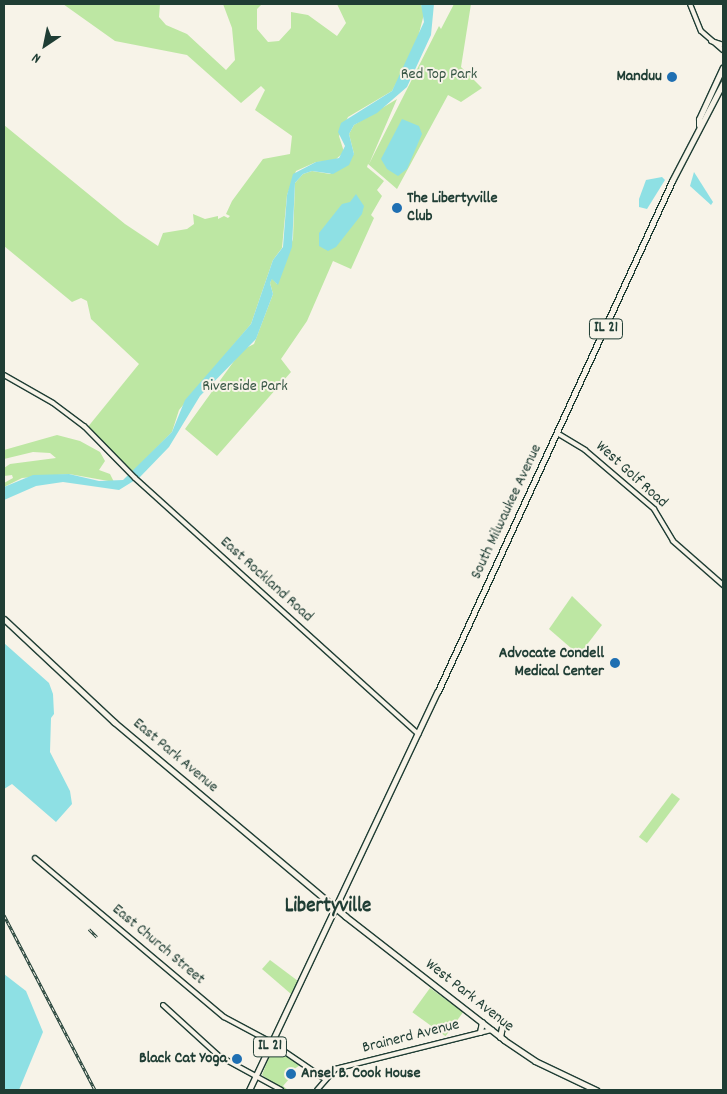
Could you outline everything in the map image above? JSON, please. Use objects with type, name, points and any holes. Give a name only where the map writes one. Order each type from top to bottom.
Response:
[{"type":"main road","name":"South Milwaukee Avenue","points":[[699,125],[698,119],[723,67]]},
{"type":"main road","name":"South Milwaukee Avenue","points":[[335,908],[418,734],[699,125],[723,82]]},
{"type":"main road","name":"East Park Avenue","points":[[4,619],[77,689],[335,908]]},
{"type":"main road","name":"West Park Avenue","points":[[335,908],[500,1037],[535,1061],[596,1090]]},
{"type":"main road","name":"IL 21","points":[[249,1090],[335,908]]},
{"type":"main road","points":[[480,1032],[481,1022]]},
{"type":"main road","points":[[500,1037],[502,1027]]},
{"type":"street","points":[[690,4],[697,25],[711,41],[723,50]]},
{"type":"street","points":[[711,41],[723,45]]},
{"type":"street","name":"East Rockland Road","points":[[4,375],[60,408],[100,441],[141,484],[418,734]]},
{"type":"street","name":"West Golf Road","points":[[557,433],[585,450],[654,509],[673,541],[723,586]]},
{"type":"street","name":"East Church Street","points":[[35,858],[224,1017],[272,1042],[325,1079]]},
{"type":"street","points":[[163,1006],[219,1056],[281,1090]]},
{"type":"street","name":"Brainerd Avenue","points":[[317,1090],[335,1069],[492,1030]]},
{"type":"green space","points":[[63,4],[160,4],[159,17],[166,25],[187,34],[226,70],[235,60],[232,28],[223,4],[262,4],[257,9],[257,29],[268,42],[279,41],[291,28],[291,12],[308,15],[337,36],[346,23],[337,4],[421,4],[424,14],[416,45],[392,91],[348,117],[339,136],[344,152],[334,161],[316,162],[296,171],[287,195],[282,248],[273,260],[251,324],[179,410],[172,432],[131,474],[87,428],[139,364],[91,319],[87,301],[81,298],[72,302],[4,246],[4,125],[125,224],[158,246],[163,233],[187,229],[194,224],[193,214],[205,219],[218,216],[218,219],[224,216],[228,218],[230,216],[226,214],[232,201],[263,159],[290,154],[292,136],[255,110],[265,90],[261,86],[241,103],[187,55],[115,41]]},
{"type":"green space","points":[[454,4],[471,4],[461,67],[482,88],[461,102],[448,95],[397,189],[368,164],[367,167],[384,181],[377,190],[382,196],[371,215],[374,218],[351,269],[333,261],[307,321],[281,359],[291,372],[217,456],[185,429],[242,350],[254,344],[273,294],[270,283],[272,278],[277,284],[293,239],[295,183],[303,174],[312,171],[330,174],[354,154],[349,134],[354,125],[397,99],[369,164],[439,26],[441,29]]},
{"type":"green space","points":[[57,435],[80,441],[100,452],[105,461],[99,470],[110,474],[114,482],[69,474],[22,478],[4,487],[4,483],[13,478],[12,475],[4,476],[4,468],[10,464],[56,458],[50,453],[33,452],[4,459],[4,450]]},
{"type":"green space","points":[[572,596],[602,625],[579,655],[549,629]]},
{"type":"green space","points":[[672,793],[680,799],[647,843],[639,837]]},
{"type":"green space","points":[[270,960],[298,981],[291,994],[262,969]]},
{"type":"green space","points":[[430,988],[463,1012],[446,1036],[412,1012]]},
{"type":"green space","points":[[273,1047],[300,1065],[286,1075],[290,1078],[283,1086],[288,1090],[282,1090],[262,1075]]},
{"type":"water","points":[[421,4],[434,4],[431,35],[407,87],[377,113],[354,125],[349,134],[354,154],[349,165],[333,174],[312,171],[303,174],[295,183],[292,247],[278,285],[272,279],[270,283],[273,294],[256,339],[200,396],[169,447],[140,477],[119,490],[63,482],[36,486],[4,500],[4,487],[33,475],[69,474],[99,481],[123,480],[172,432],[185,400],[251,324],[273,260],[283,247],[287,195],[293,174],[316,162],[339,158],[345,146],[338,132],[341,123],[392,91],[424,22]]},
{"type":"water","points":[[402,119],[419,126],[422,134],[407,169],[398,176],[387,169],[381,159]]},
{"type":"water","points":[[694,172],[713,202],[711,205],[690,186]]},
{"type":"water","points":[[662,177],[665,180],[647,209],[639,207],[639,199],[646,180]]},
{"type":"water","points":[[356,194],[364,206],[362,214],[336,247],[328,251],[319,246],[319,233],[342,204],[350,202]]},
{"type":"water","points":[[4,643],[49,683],[53,694],[54,714],[51,718],[50,752],[70,791],[72,804],[56,822],[12,784],[4,789]]},
{"type":"water","points":[[4,974],[26,991],[43,1032],[19,1090],[4,1090]]},
{"type":"railway","points":[[4,915],[95,1090]]},
{"type":"railway","points":[[89,929],[97,937]]},
{"type":"place","name":"Manduu","points":[[672,77]]},
{"type":"place","name":"The Libertyville Club","points":[[397,208]]},
{"type":"place","name":"Advocate Condell Medical Center","points":[[615,663]]},
{"type":"place","name":"Black Cat Yoga","points":[[237,1059]]},
{"type":"place","name":"Ansel B. Cook House","points":[[291,1074]]},
{"type":"district","name":"Libertyville","points":[[328,907]]},
{"type":"park label","name":"Red Top Park","points":[[439,75]]},
{"type":"park label","name":"Riverside Park","points":[[245,387]]}]
